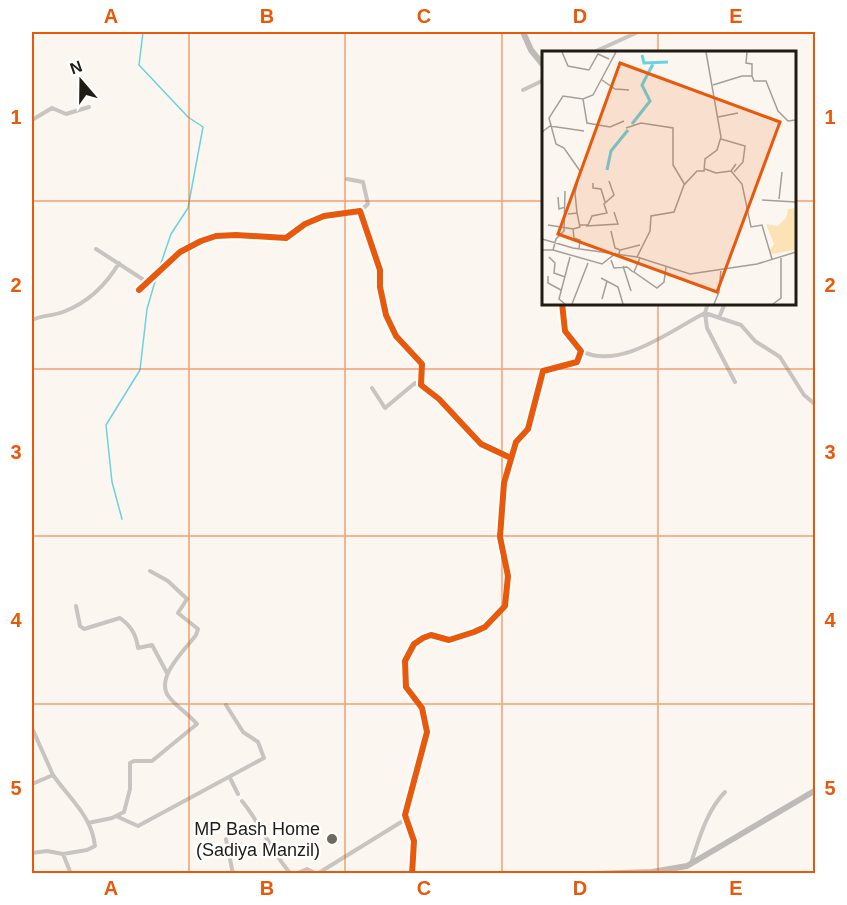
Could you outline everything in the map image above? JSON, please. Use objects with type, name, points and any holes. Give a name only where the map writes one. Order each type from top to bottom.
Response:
[{"type":"street","points":[[523,32],[531,50],[542,64]]},
{"type":"street","points":[[596,51],[638,32]]},
{"type":"street","points":[[523,90],[542,81]]},
{"type":"street","points":[[32,120],[52,108],[66,114],[89,107]]},
{"type":"street","points":[[139,290],[180,252],[201,241],[226,236],[286,238],[305,224],[324,216],[366,209],[369,204],[363,182],[347,179]]},
{"type":"street","points":[[360,211],[380,270],[380,287],[386,315],[396,336],[422,364],[421,385]]},
{"type":"street","points":[[96,249],[147,282]]},
{"type":"street","points":[[32,320],[42,315],[61,313],[98,291],[119,263]]},
{"type":"street","points":[[562,304],[565,331],[581,351],[589,355],[637,350],[705,313],[741,325],[755,341],[780,357],[804,395],[816,405]]},
{"type":"street","points":[[708,304],[705,313],[707,328],[735,382]]},
{"type":"street","points":[[719,318],[725,304]]},
{"type":"street","points":[[412,873],[414,841],[406,818],[427,732],[422,708],[406,687],[405,661],[414,644],[423,638],[431,635],[449,640],[474,632],[485,627],[505,606],[508,576],[500,537],[504,483],[511,458],[516,442],[528,429],[543,371],[577,362],[581,351]]},
{"type":"street","points":[[372,388],[385,408],[415,383],[421,385],[439,399],[481,444],[511,458]]},
{"type":"street","points":[[88,823],[124,812],[128,802],[130,764],[134,761],[152,761],[196,724],[166,694],[164,684],[167,673],[196,635],[198,629],[178,614],[187,599],[168,581],[150,571]]},
{"type":"street","points":[[76,606],[80,626],[84,629],[120,618],[136,638],[138,648],[152,645],[167,673]]},
{"type":"street","points":[[116,816],[138,826],[264,758],[258,742],[243,732],[226,705]]},
{"type":"street","points":[[32,728],[53,775],[88,823],[95,846],[87,850],[63,854],[47,851],[32,853]]},
{"type":"street","points":[[32,784],[53,775]]},
{"type":"street","points":[[230,778],[238,794]]},
{"type":"street","points":[[594,873],[638,873],[670,870],[691,864],[816,790]]},
{"type":"street","points":[[691,864],[709,817],[718,799],[725,792]]},
{"type":"street","points":[[242,801],[262,828],[276,857],[293,873],[307,868],[317,873],[406,818]]},
{"type":"street","points":[[226,839],[233,873]]},
{"type":"street","points":[[63,854],[71,873]]},
{"type":"waterway","points":[[143,32],[139,65],[188,117],[203,127],[188,208],[171,234],[160,266]]},
{"type":"waterway","points":[[122,519],[112,482],[106,425],[140,370],[147,309],[156,278]]},
{"type":"cycle path","points":[[139,290],[180,252],[201,241],[216,236],[236,235],[286,238],[305,224],[324,216],[360,211],[380,270],[380,287],[386,315],[396,336],[422,364],[421,385],[439,399],[481,444],[511,458]]},
{"type":"cycle path","points":[[412,874],[414,841],[405,815],[427,732],[422,708],[406,687],[405,661],[414,644],[423,638],[431,635],[449,640],[474,632],[485,627],[505,606],[508,576],[500,537],[504,483],[516,442],[528,429],[543,371],[577,362],[581,351],[565,331],[562,304]]},
{"type":"place","name":"MP Bash Home (Sadiya Manzil)","points":[[332,839]]}]
